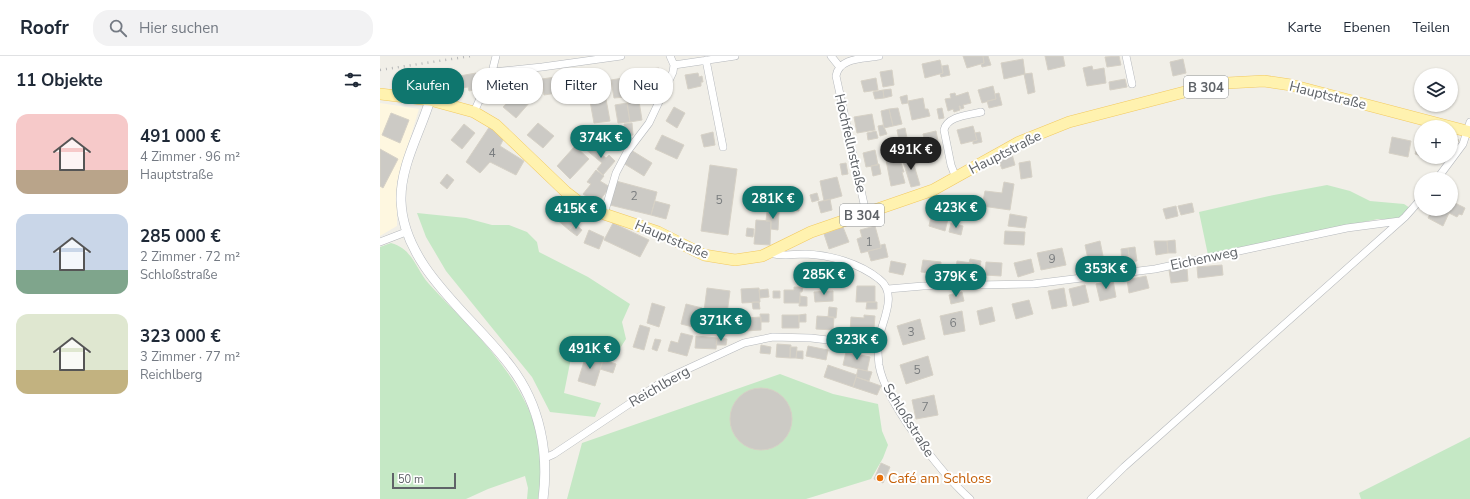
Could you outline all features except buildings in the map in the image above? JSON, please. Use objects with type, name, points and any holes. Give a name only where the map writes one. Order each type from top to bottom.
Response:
[{"type":"main road","name":"Hauptstraße","points":[[445,104],[474,112],[496,125],[575,200],[592,210],[648,228],[713,257],[744,260],[769,253],[811,232],[925,192],[956,178],[1019,142],[1069,122],[1196,89],[1237,82],[1264,81],[1291,85],[1469,128]]},
{"type":"main road","name":"Hauptstraße","points":[[380,94],[392,95]]},
{"type":"main road","points":[[429,104],[403,179],[401,201],[406,232],[428,271],[507,362],[520,381],[535,414],[545,458],[543,499]]},
{"type":"street","points":[[493,68],[496,56]]},
{"type":"street","points":[[542,68],[622,56]]},
{"type":"street","points":[[604,214],[616,173],[627,152],[649,123],[673,72],[674,65],[670,56]]},
{"type":"street","points":[[674,65],[735,56]]},
{"type":"street","points":[[831,56],[839,66],[844,62],[879,56]]},
{"type":"street","points":[[1126,56],[1132,84]]},
{"type":"street","points":[[706,60],[723,147]]},
{"type":"street","name":"Hochfellnstraße","points":[[839,66],[836,76],[866,213]]},
{"type":"street","points":[[474,112],[478,104]]},
{"type":"street","points":[[956,178],[951,165],[944,126],[950,120],[981,112]]},
{"type":"street","points":[[1442,172],[1463,144],[1469,128]]},
{"type":"street","points":[[1091,499],[1124,467],[1414,208]]},
{"type":"street","name":"Eichenweg","points":[[888,289],[923,286],[1033,284],[1155,269],[1347,228],[1400,221]]},
{"type":"street","points":[[380,242],[406,232]]},
{"type":"street","points":[[769,253],[780,256],[803,254],[824,256],[867,271],[880,280],[888,289]]},
{"type":"street","name":"Schloßstraße","points":[[888,289],[888,304],[878,346],[884,383],[936,463],[970,499]]},
{"type":"street","name":"Reichlberg","points":[[545,458],[554,454],[668,378],[744,343],[773,337],[811,338],[878,346]]},
{"type":"shaded area","points":[[380,103],[419,109],[397,182],[397,226],[380,236]]},
{"type":"green space","points":[[1327,185],[1350,191],[1370,201],[1404,204],[1410,208],[1398,219],[1378,219],[1208,255],[1199,212],[1269,196]]},
{"type":"green space","points":[[417,213],[466,218],[492,225],[509,225],[527,232],[537,242],[539,252],[588,277],[630,304],[622,322],[626,339],[619,350],[575,338],[564,393],[601,403],[595,417],[550,412],[532,377],[446,271],[426,237]]},
{"type":"green space","points":[[391,243],[409,254],[424,278],[483,341],[515,383],[527,406],[536,430],[541,456],[541,478],[538,499],[527,499],[528,488],[525,476],[488,489],[466,499],[380,499],[380,247]]},
{"type":"green space","points":[[780,374],[833,394],[878,404],[882,431],[888,445],[883,458],[871,479],[806,499],[567,499],[582,443]]},
{"type":"green space","points":[[1470,437],[1470,499],[1361,499],[1359,493]]},
{"type":"railway","points":[[380,70],[471,56]]},
{"type":"place","name":"Café am Schloss","points":[[880,478]]}]
